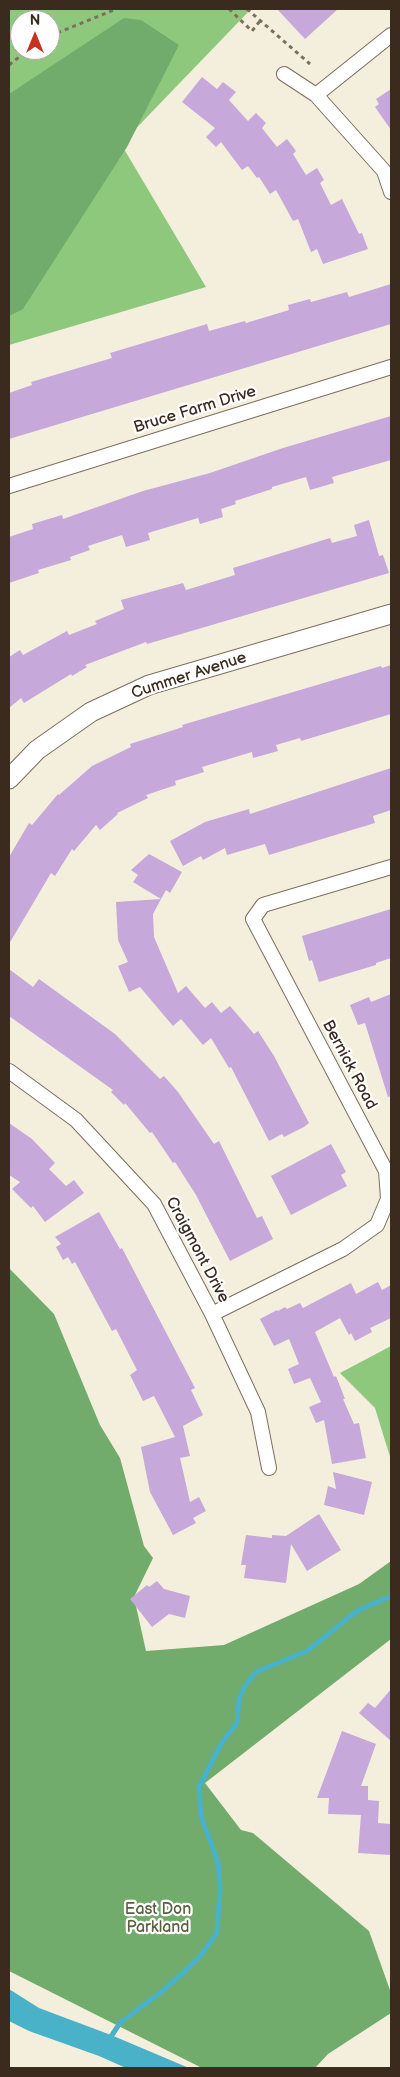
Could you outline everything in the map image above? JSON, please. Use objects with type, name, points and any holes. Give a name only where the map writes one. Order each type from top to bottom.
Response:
[{"type":"street","points":[[316,95],[391,35]]},
{"type":"street","points":[[284,74],[316,95],[384,171],[391,192]]},
{"type":"street","name":"Bruce Farm Drive","points":[[9,486],[391,367]]},
{"type":"street","name":"Cummer Avenue","points":[[9,779],[36,750],[91,712],[149,685],[391,614]]},
{"type":"street","name":"Bernick Road","points":[[212,1314],[343,1249],[377,1225],[388,1199],[386,1171],[253,919],[263,905],[391,867]]},
{"type":"street","name":"Craigmont Drive","points":[[9,1071],[76,1120],[154,1204],[212,1314],[258,1412],[269,1468]]},
{"type":"path","points":[[60,32],[116,9]]},
{"type":"path","points":[[229,9],[252,30],[260,21]]},
{"type":"path","points":[[247,9],[310,64]]},
{"type":"green space","points":[[9,9],[251,9],[121,144],[206,287],[9,345]]},
{"type":"green space","points":[[124,18],[141,20],[179,45],[127,147],[23,309],[9,316],[9,94]]},
{"type":"green space","name":"East Don Parkland","points":[[9,1268],[54,1314],[100,1425],[120,1458],[144,1546],[153,1558],[134,1597],[146,1651],[224,1645],[359,1584],[391,1561],[391,1639],[205,1783],[241,1830],[253,1833],[369,1931],[391,1993],[391,2013],[328,2054],[315,2068],[202,2068],[9,1971]]},
{"type":"green space","points":[[391,1346],[391,1460],[375,1408],[340,1373]]},
{"type":"water","points":[[9,1989],[39,2008],[111,2035],[189,2068],[126,2068],[99,2056],[29,2031],[9,2021]]},
{"type":"building","points":[[277,9],[338,9],[305,39]]},
{"type":"building","points":[[202,77],[217,89],[223,82],[236,92],[229,100],[248,121],[256,113],[266,123],[262,128],[277,147],[287,139],[296,151],[293,154],[306,175],[317,168],[324,180],[320,183],[331,205],[342,199],[359,234],[362,233],[368,249],[323,264],[317,249],[311,252],[298,219],[293,221],[276,190],[270,194],[259,177],[257,178],[248,166],[242,170],[221,142],[216,147],[206,137],[215,128],[182,102]]},
{"type":"building","points":[[391,89],[391,130],[375,107],[379,104],[376,99]]},
{"type":"building","points":[[391,284],[391,324],[9,439],[9,393],[32,385],[31,382],[112,358],[110,353],[207,324],[209,331],[245,321],[246,323],[289,310],[288,305],[310,299],[311,302],[347,292],[349,297]]},
{"type":"building","points":[[391,416],[391,460],[332,477],[334,483],[310,490],[306,477],[272,487],[272,489],[235,501],[236,504],[221,509],[223,517],[200,524],[198,518],[148,533],[150,540],[126,547],[122,535],[88,546],[90,550],[70,557],[71,560],[38,570],[39,573],[9,583],[9,537],[33,529],[32,524],[62,515],[63,519],[143,491],[210,473],[283,448]]},
{"type":"building","points":[[369,520],[379,556],[383,555],[389,573],[147,644],[146,642],[85,665],[87,667],[72,676],[71,674],[24,703],[21,698],[9,708],[9,657],[20,650],[23,655],[67,631],[69,635],[97,624],[95,621],[124,609],[121,600],[183,583],[186,590],[235,575],[233,568],[330,538],[332,543],[357,536],[354,525]]},
{"type":"building","points":[[391,665],[391,714],[301,741],[300,738],[276,745],[278,751],[253,758],[252,752],[202,767],[204,772],[175,781],[176,785],[146,795],[148,798],[117,813],[100,830],[96,825],[74,851],[72,849],[55,876],[51,873],[9,944],[9,857],[29,823],[32,825],[58,794],[92,766],[131,747],[130,744],[183,727],[182,725],[381,666],[382,668]]},
{"type":"building","points":[[391,768],[391,810],[373,816],[375,823],[269,855],[265,844],[227,855],[225,848],[203,860],[201,856],[183,866],[170,841],[205,822],[249,809],[250,814]]},
{"type":"building","points":[[149,854],[182,872],[170,893],[166,890],[161,899],[133,882],[138,875],[131,870]]},
{"type":"building","points":[[161,899],[153,914],[154,937],[178,993],[186,986],[205,1008],[212,1002],[221,1013],[230,1006],[254,1034],[258,1031],[274,1056],[309,1123],[304,1127],[284,1137],[282,1134],[269,1141],[231,1067],[229,1068],[211,1038],[203,1045],[181,1019],[173,1026],[140,987],[129,992],[118,966],[128,962],[118,940],[116,902]]},
{"type":"building","points":[[391,909],[391,958],[376,963],[376,965],[319,982],[312,960],[309,961],[302,936]]},
{"type":"building","points":[[9,969],[33,987],[39,979],[115,1034],[160,1079],[164,1076],[178,1092],[214,1144],[219,1141],[257,1218],[262,1216],[273,1239],[230,1261],[196,1195],[175,1162],[173,1163],[152,1132],[150,1133],[125,1103],[124,1105],[111,1092],[113,1090],[9,1016]]},
{"type":"building","points":[[391,994],[391,1096],[388,1097],[365,1023],[358,1025],[350,1005],[369,997],[371,1002]]},
{"type":"building","points":[[9,1123],[32,1139],[55,1163],[49,1169],[66,1186],[74,1180],[84,1193],[45,1222],[33,1206],[31,1208],[12,1189],[20,1182],[9,1175]]},
{"type":"building","points":[[331,1144],[346,1172],[341,1175],[347,1186],[291,1215],[271,1176]]},
{"type":"building","points":[[99,1212],[120,1249],[122,1248],[195,1388],[191,1390],[203,1415],[183,1426],[190,1456],[180,1458],[190,1502],[199,1497],[206,1511],[193,1518],[196,1523],[173,1535],[150,1492],[141,1447],[175,1437],[154,1396],[143,1401],[130,1375],[137,1370],[116,1329],[112,1331],[75,1262],[72,1264],[68,1257],[63,1260],[56,1247],[61,1244],[55,1237]]},
{"type":"building","points":[[378,1282],[382,1290],[391,1285],[391,1318],[370,1328],[372,1332],[355,1341],[351,1333],[349,1335],[340,1318],[315,1332],[334,1377],[336,1376],[345,1399],[343,1399],[354,1424],[359,1423],[366,1458],[332,1464],[324,1420],[316,1423],[309,1407],[321,1402],[310,1378],[294,1384],[288,1369],[299,1364],[289,1339],[274,1346],[260,1319],[277,1310],[285,1307],[287,1309],[300,1303],[303,1308],[351,1283],[356,1294]]},
{"type":"building","points":[[333,1472],[372,1482],[364,1515],[324,1505],[328,1486],[336,1489]]},
{"type":"building","points":[[319,1514],[341,1550],[307,1571],[291,1544],[286,1583],[244,1578],[246,1565],[241,1565],[246,1535],[272,1538],[272,1535],[286,1536]]},
{"type":"building","points":[[157,1581],[164,1589],[190,1596],[185,1618],[169,1614],[152,1627],[130,1599],[147,1585],[149,1587]]},
{"type":"building","points":[[391,1689],[391,1741],[359,1713],[368,1703],[375,1708]]},
{"type":"building","points":[[342,1731],[376,1744],[361,1786],[368,1786],[368,1800],[379,1801],[378,1823],[391,1824],[391,1855],[358,1853],[361,1815],[328,1814],[329,1798],[317,1798]]},
{"type":"waterway","points":[[108,2041],[120,2023],[184,1972],[201,1955],[217,1933],[220,1889],[218,1862],[201,1816],[199,1787],[221,1744],[237,1723],[239,1699],[245,1686],[256,1672],[307,1651],[357,1611],[391,1596]]}]
